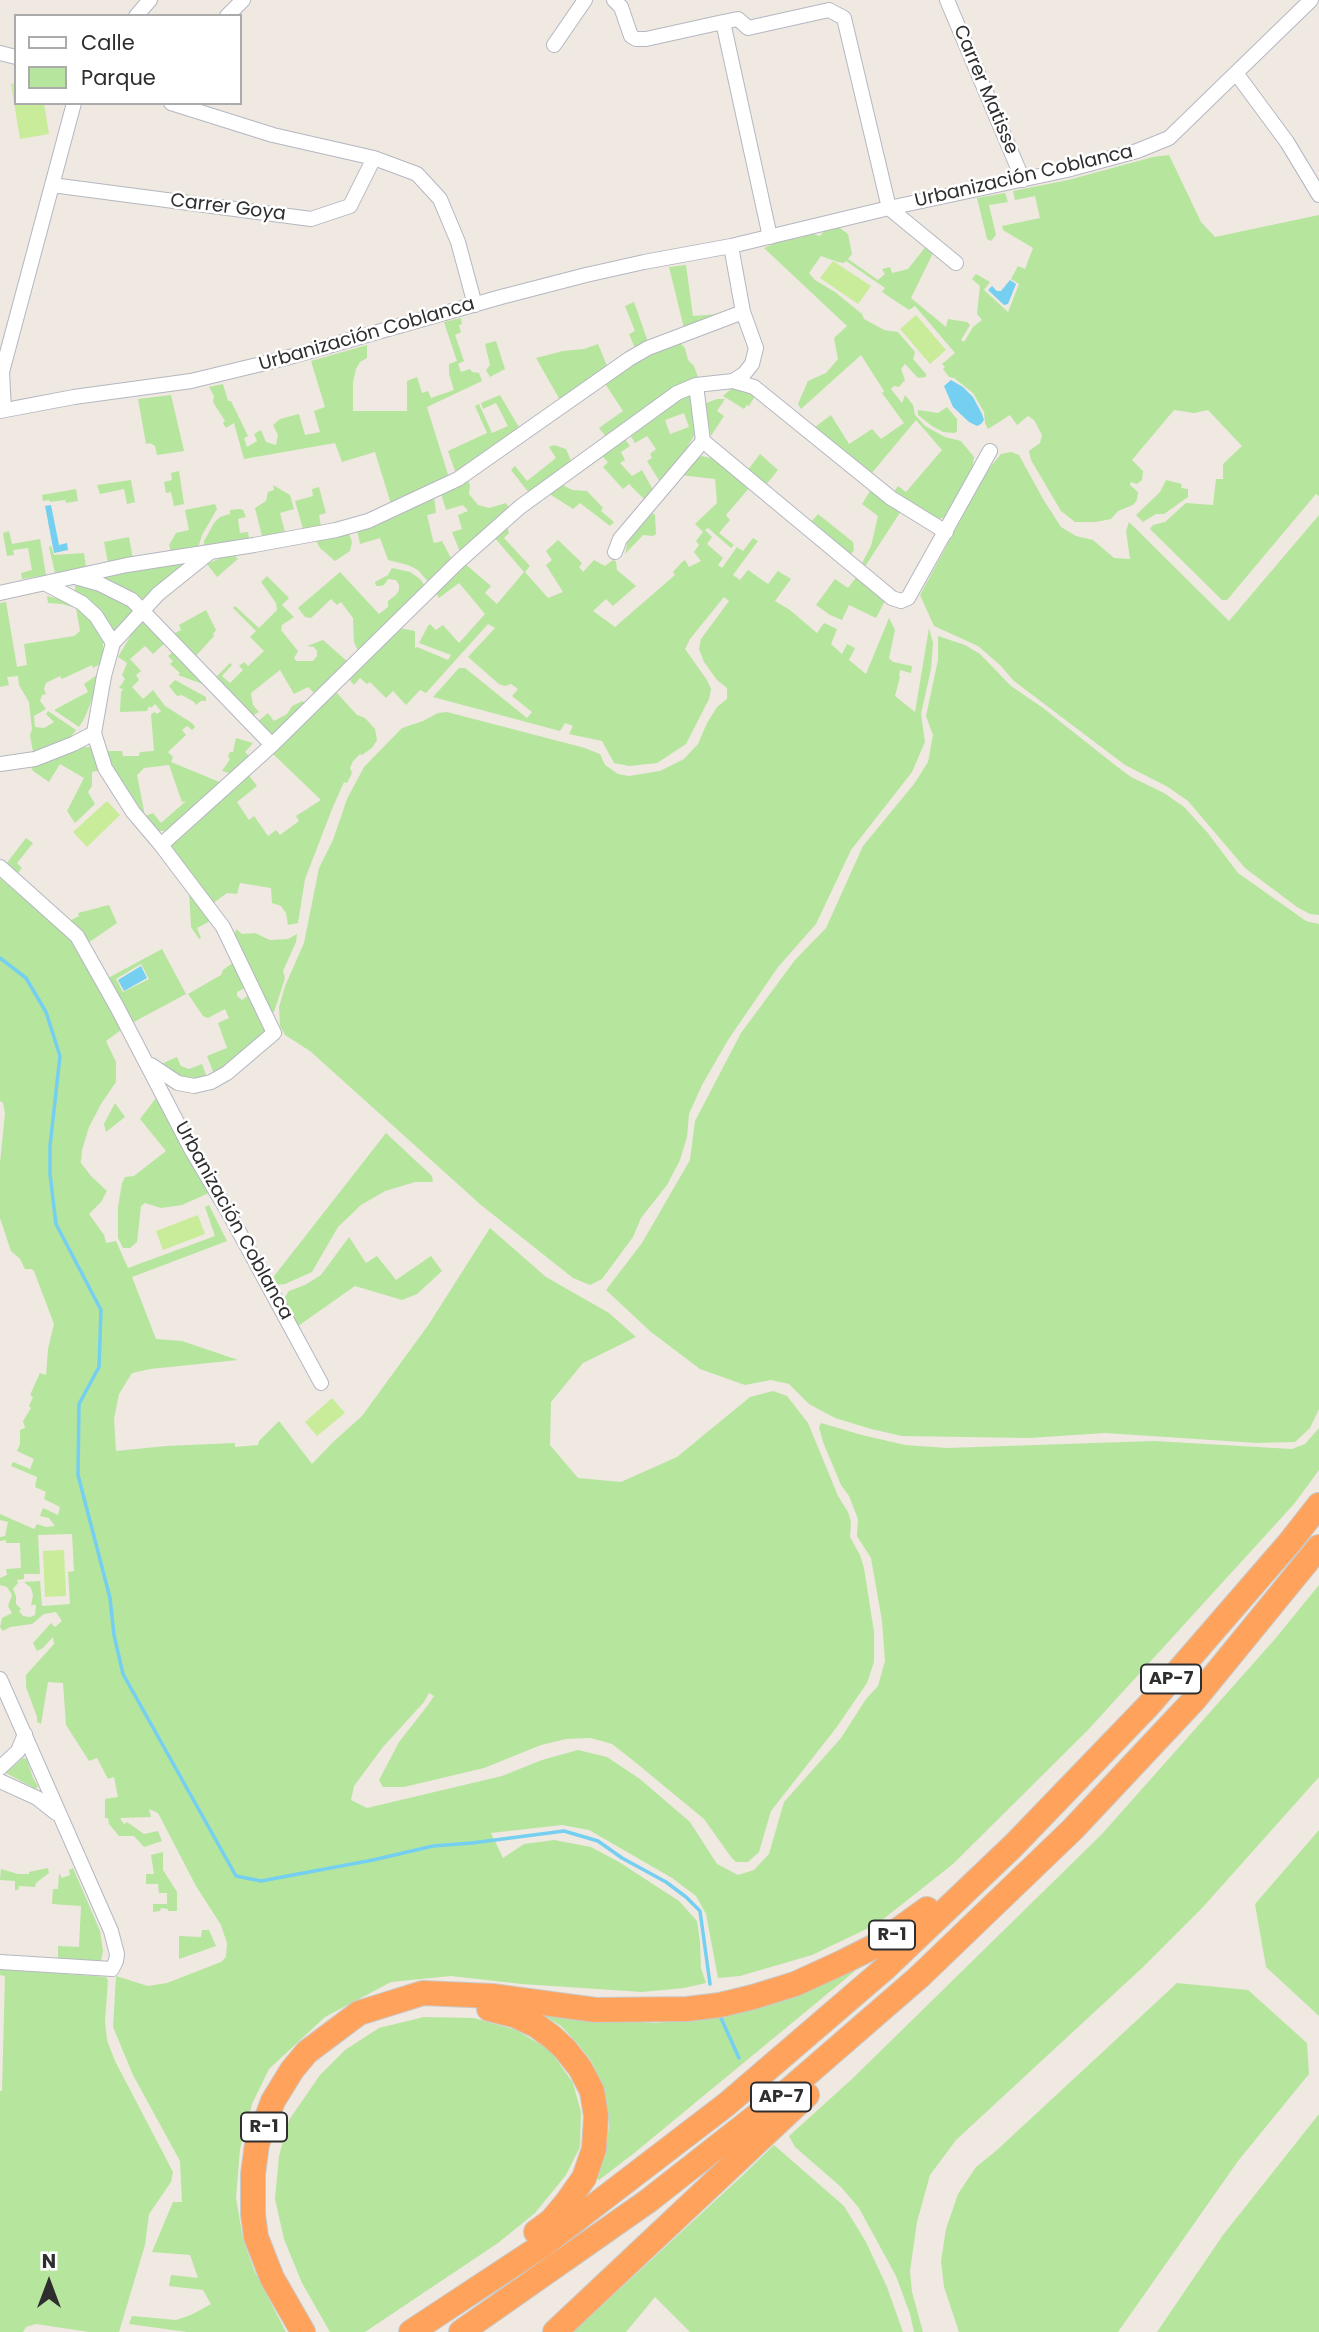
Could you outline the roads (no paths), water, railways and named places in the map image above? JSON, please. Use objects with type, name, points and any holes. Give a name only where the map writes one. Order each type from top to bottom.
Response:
[{"type":"highway","name":"AP-7","points":[[411,2332],[543,2245],[727,2104],[883,1970],[1014,1845],[1148,1706],[1319,1505]]},
{"type":"highway","name":"AP-7","points":[[461,2332],[648,2201],[783,2095],[919,1977],[1073,1829],[1195,1699],[1319,1547]]},
{"type":"highway","points":[[555,2332],[839,2065],[929,1987],[1062,1854],[1073,1829]]},
{"type":"highway","name":"R-1","points":[[303,2332],[272,2278],[256,2237],[253,2174],[257,2144],[273,2101],[292,2070],[307,2052],[359,2013],[423,1993],[492,1996],[596,2010],[635,2011],[687,2009],[752,1997],[795,1983],[877,1945],[927,1910],[992,1853],[1014,1845]]},
{"type":"highway","points":[[312,2332],[278,2273],[260,2213],[265,2145],[282,2105],[298,2079],[334,2046],[384,2015],[445,2005],[495,2010],[516,2016],[537,2026],[565,2049],[580,2068],[592,2091],[596,2116],[594,2149],[583,2178],[551,2221],[516,2249],[394,2332]]},
{"type":"street","points":[[138,14],[150,0]]},
{"type":"street","points":[[229,14],[243,0]]},
{"type":"street","points":[[554,45],[584,0]]},
{"type":"street","points":[[614,0],[621,7],[631,36],[636,39],[738,19],[748,28],[829,10],[844,18],[889,208]]},
{"type":"street","name":"Carrer Matisse","points":[[947,0],[1023,180]]},
{"type":"street","name":"Urbanización Coblanca","points":[[2,410],[202,379],[620,267],[732,246],[889,208],[1023,180],[1137,151],[1169,138],[1311,0]]},
{"type":"street","points":[[723,22],[770,237]]},
{"type":"street","points":[[1236,73],[1287,142],[1319,195]]},
{"type":"street","points":[[2,410],[2,372],[73,105]]},
{"type":"street","points":[[177,105],[273,135],[373,158],[416,174],[440,199],[458,242],[475,305]]},
{"type":"street","name":"Carrer Goya","points":[[52,185],[311,219],[350,206],[373,158]]},
{"type":"street","name":"Urbanización Coblanca","points":[[889,208],[956,262]]},
{"type":"street","points":[[732,246],[743,312],[755,348],[752,364],[744,374],[733,381]]},
{"type":"street","name":"Urbanización Coblanca","points":[[0,593],[127,565],[335,530],[368,521],[458,479],[648,348],[743,312]]},
{"type":"street","points":[[161,845],[272,745],[458,562],[520,507],[677,393],[696,385],[733,381],[754,387],[891,498],[946,531]]},
{"type":"street","points":[[696,385],[703,441],[892,598],[901,601],[908,598],[990,451]]},
{"type":"street","points":[[615,552],[620,539],[703,441]]},
{"type":"street","name":"Urbanización Coblanca","points":[[145,1060],[178,1083],[194,1086],[227,1073],[274,1033],[223,927],[133,811],[105,768],[94,733],[113,643],[168,585],[211,552]]},
{"type":"street","points":[[74,577],[117,591],[132,600],[272,745]]},
{"type":"street","points":[[46,584],[82,603],[96,616],[113,643]]},
{"type":"street","points":[[0,764],[35,759],[94,733]]},
{"type":"street","name":"Urbanización Coblanca","points":[[0,867],[76,936],[321,1382]]},
{"type":"street","points":[[0,1679],[114,1938],[116,1961],[112,1969],[0,1962]]},
{"type":"street","points":[[0,1768],[18,1751],[25,1734]]},
{"type":"street","points":[[0,1780],[37,1798],[58,1814]]},
{"type":"water","points":[[1010,280],[1016,284],[1008,304],[1004,305],[988,290],[992,286],[1001,291]]},
{"type":"water","points":[[951,380],[973,397],[984,420],[981,424],[977,426],[969,422],[953,407],[944,386]]},
{"type":"water","points":[[51,505],[59,545],[67,543],[68,550],[54,553],[45,506]]},
{"type":"water","points":[[141,966],[147,978],[124,991],[118,980]]},
{"type":"waterway","points":[[0,958],[26,978],[46,1012],[60,1056],[50,1146],[50,1174],[56,1224],[101,1310],[99,1367],[79,1404],[78,1475],[110,1598],[114,1635],[123,1674],[236,1876],[261,1881],[433,1846],[564,1831],[598,1841],[622,1858],[666,1882],[700,1911],[710,1984]]},
{"type":"waterway","points":[[721,2018],[739,2058]]}]
